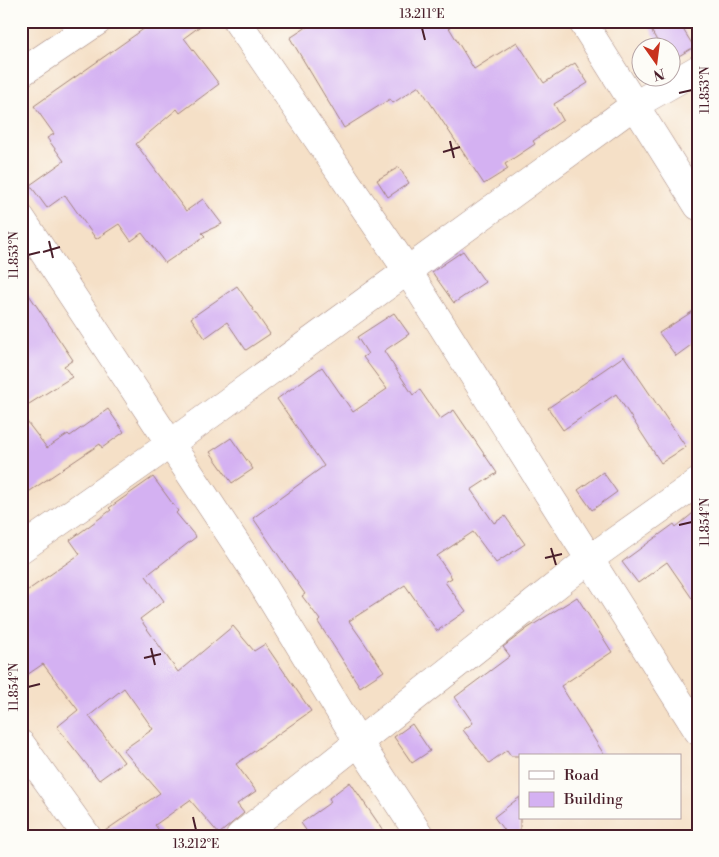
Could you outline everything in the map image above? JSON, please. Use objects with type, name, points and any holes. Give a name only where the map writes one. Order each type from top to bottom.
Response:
[{"type":"street","points":[[21,73],[98,21]]},
{"type":"street","points":[[237,21],[407,270],[698,732]]},
{"type":"street","points":[[582,21],[633,106],[698,206]]},
{"type":"street","points":[[21,549],[170,444],[633,106],[698,69]]},
{"type":"street","points":[[21,218],[255,572],[359,743],[420,836]]},
{"type":"street","points":[[240,836],[590,558],[698,482]]},
{"type":"street","points":[[21,744],[87,836]]},
{"type":"building","points":[[155,21],[207,21],[184,38],[219,84],[180,113],[177,109],[136,144],[186,211],[203,199],[222,224],[202,233],[205,236],[165,263],[142,233],[131,241],[119,224],[96,239],[65,195],[47,208],[30,185],[64,161],[47,138],[54,134],[34,106]]},
{"type":"building","points":[[316,21],[445,21],[474,69],[517,42],[544,83],[575,63],[588,83],[554,104],[563,120],[533,141],[535,144],[505,164],[508,169],[484,184],[419,86],[393,103],[390,99],[344,128],[290,38]]},
{"type":"building","points":[[646,21],[678,21],[694,47],[682,54],[682,38],[655,38]]},
{"type":"building","points":[[399,167],[409,183],[388,197],[377,180]]},
{"type":"building","points":[[463,251],[485,282],[454,303],[432,272]]},
{"type":"building","points":[[21,283],[73,360],[64,366],[72,377],[21,409]]},
{"type":"building","points":[[237,286],[270,334],[246,350],[227,322],[205,338],[191,318]]},
{"type":"building","points":[[698,308],[698,340],[676,356],[659,333]]},
{"type":"building","points":[[394,313],[409,334],[384,351],[413,395],[420,390],[440,419],[454,410],[497,473],[471,490],[494,523],[505,516],[525,544],[496,563],[473,532],[437,556],[452,578],[445,582],[466,611],[437,631],[405,585],[349,621],[384,671],[360,687],[318,622],[320,620],[302,596],[305,594],[253,518],[324,466],[277,399],[322,367],[353,412],[387,389],[363,357],[368,354],[357,337]]},
{"type":"building","points":[[624,356],[686,447],[661,463],[616,394],[563,430],[548,408]]},
{"type":"building","points":[[108,409],[124,432],[102,448],[100,444],[21,497],[21,414],[47,448],[68,434],[70,436]]},
{"type":"building","points":[[231,438],[253,469],[232,483],[210,452]]},
{"type":"building","points":[[603,472],[617,492],[592,510],[578,490]]},
{"type":"building","points":[[153,477],[178,511],[176,513],[196,537],[146,576],[164,601],[140,619],[178,672],[233,626],[254,651],[265,644],[311,711],[236,764],[256,791],[237,804],[244,813],[219,834],[190,800],[155,825],[163,836],[102,836],[102,833],[160,793],[123,750],[153,729],[124,688],[89,716],[124,762],[99,780],[57,727],[78,710],[43,664],[21,679],[21,595],[80,554],[70,540],[111,510],[109,508]]},
{"type":"building","points":[[698,509],[698,607],[667,562],[638,583],[622,562],[674,524],[676,527]]},
{"type":"building","points":[[577,597],[612,652],[561,686],[604,754],[519,754],[519,756],[511,756],[507,750],[489,763],[463,730],[473,723],[455,697],[510,656],[503,647],[528,628]]},
{"type":"building","points":[[412,724],[430,751],[412,763],[394,737]]},
{"type":"building","points":[[350,782],[387,836],[310,836],[301,823],[331,802],[329,798]]},
{"type":"building","points":[[519,798],[520,836],[508,836],[494,817]]}]
